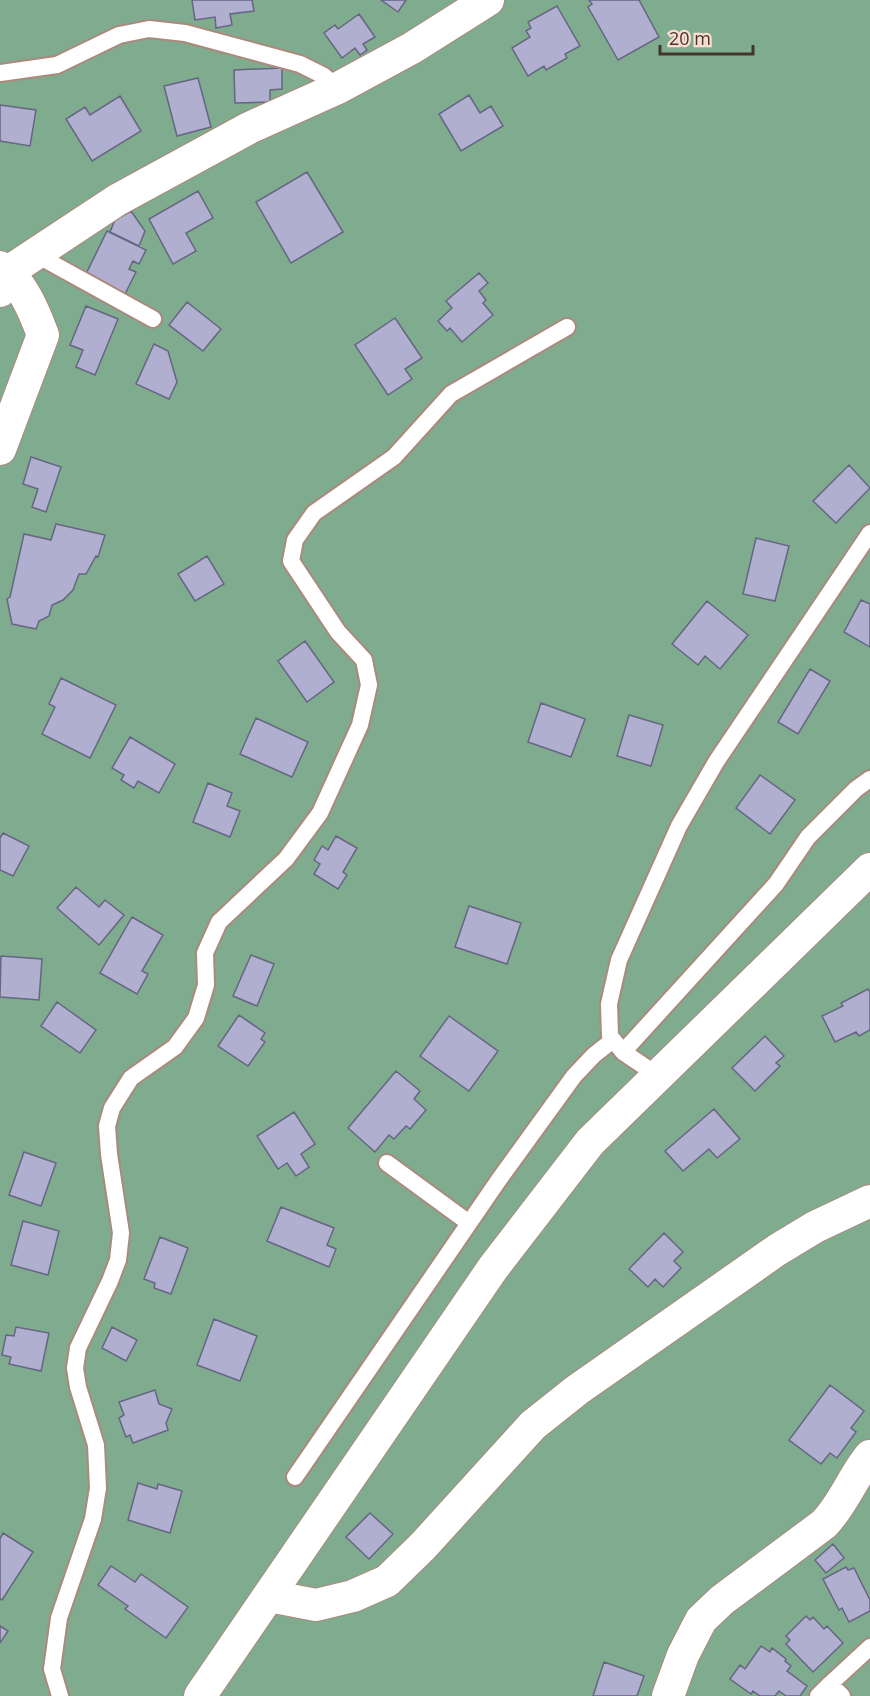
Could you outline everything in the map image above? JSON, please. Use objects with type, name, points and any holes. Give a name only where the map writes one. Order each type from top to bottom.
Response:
[{"type":"street","points":[[0,449],[43,335],[32,307],[3,277],[34,254],[117,201],[249,129],[338,88],[412,48],[488,0]]},
{"type":"street","points":[[200,1696],[493,1268],[590,1142],[870,869]]},
{"type":"street","points":[[269,1596],[316,1605],[353,1596],[387,1581],[430,1538],[532,1425],[577,1390],[777,1250],[815,1227],[870,1201]]},
{"type":"street","points":[[668,1696],[687,1647],[701,1620],[722,1599],[824,1524],[838,1509],[861,1467],[870,1456]]},
{"type":"lane","points":[[0,73],[57,65],[119,35],[149,29],[185,33],[300,64],[324,76],[338,88]]},
{"type":"lane","points":[[34,254],[153,319]]},
{"type":"lane","points":[[60,1696],[52,1669],[59,1618],[93,1519],[98,1488],[96,1445],[78,1387],[75,1368],[78,1348],[118,1260],[121,1233],[109,1154],[107,1126],[112,1108],[131,1078],[175,1047],[196,1018],[206,985],[205,954],[219,922],[286,859],[321,813],[360,725],[369,686],[364,660],[338,633],[291,561],[295,540],[314,513],[393,457],[451,394],[567,327]]},
{"type":"lane","points":[[657,1075],[618,1046],[610,1036],[609,1004],[619,960],[679,826],[716,762],[870,533]]},
{"type":"lane","points":[[295,1477],[469,1223],[574,1076],[594,1055],[618,1046],[776,884],[808,837],[856,789],[870,779]]},
{"type":"lane","points":[[387,1163],[469,1223]]},
{"type":"lane","points":[[818,1696],[870,1647]]},
{"type":"lane","points":[[830,1684],[842,1696]]},
{"type":"green space","points":[[0,0],[870,0],[870,1696],[0,1696]]},
{"type":"building","points":[[192,0],[252,0],[254,11],[230,14],[232,25],[216,28],[215,17],[195,20]]},
{"type":"building","points":[[381,0],[406,0],[398,12]]},
{"type":"building","points":[[589,0],[639,0],[659,37],[618,60],[588,7],[592,4]]},
{"type":"building","points":[[557,6],[580,46],[565,54],[567,58],[546,70],[544,66],[528,76],[512,48],[530,37],[526,31],[531,28],[528,22]]},
{"type":"building","points":[[359,14],[375,37],[363,44],[367,50],[360,55],[355,48],[342,58],[324,33],[335,25],[338,29]]},
{"type":"building","points":[[282,68],[282,89],[270,90],[270,102],[235,103],[234,70]]},
{"type":"building","points":[[198,78],[211,127],[177,136],[164,86]]},
{"type":"building","points":[[469,95],[480,113],[491,106],[503,126],[461,151],[439,114]]},
{"type":"building","points":[[120,96],[141,131],[92,161],[66,119],[85,107],[90,115]]},
{"type":"building","points":[[0,105],[36,110],[30,146],[0,141]]},
{"type":"building","points":[[307,172],[343,232],[291,263],[256,202]]},
{"type":"building","points":[[198,191],[213,218],[186,233],[196,251],[173,264],[149,219]]},
{"type":"building","points":[[131,211],[145,231],[139,246],[110,232],[115,220]]},
{"type":"building","points":[[107,231],[146,250],[139,264],[133,261],[129,269],[136,272],[125,294],[86,274]]},
{"type":"building","points":[[479,273],[488,283],[479,291],[486,300],[483,303],[493,315],[462,342],[450,328],[447,331],[438,321],[452,308],[446,301]]},
{"type":"building","points":[[187,302],[221,329],[203,351],[169,325]]},
{"type":"building","points":[[86,306],[118,319],[95,375],[76,367],[83,350],[70,345]]},
{"type":"building","points":[[395,318],[422,358],[405,369],[412,379],[388,395],[355,345]]},
{"type":"building","points":[[154,344],[168,351],[177,382],[169,399],[136,384]]},
{"type":"building","points":[[31,457],[61,467],[46,512],[32,507],[38,489],[23,484]]},
{"type":"building","points":[[849,465],[870,488],[836,523],[813,501]]},
{"type":"building","points":[[56,524],[105,535],[98,557],[96,556],[86,574],[79,574],[73,590],[63,600],[52,605],[49,616],[39,621],[36,629],[12,624],[7,599],[10,597],[24,534],[51,540]]},
{"type":"building","points":[[756,538],[789,546],[775,601],[743,594]]},
{"type":"building","points":[[207,556],[224,584],[195,601],[178,574]]},
{"type":"building","points":[[861,600],[870,604],[870,647],[844,632]]},
{"type":"building","points":[[707,601],[748,635],[720,669],[705,656],[698,665],[672,644]]},
{"type":"building","points":[[305,641],[334,682],[307,702],[278,661]]},
{"type":"building","points":[[810,669],[830,681],[798,734],[778,722]]},
{"type":"building","points":[[61,678],[116,705],[90,758],[42,734],[55,707],[49,704]]},
{"type":"building","points":[[541,703],[585,719],[571,757],[528,742]]},
{"type":"building","points":[[629,715],[663,725],[651,766],[617,756]]},
{"type":"building","points":[[256,718],[308,742],[292,777],[240,754]]},
{"type":"building","points":[[130,737],[175,764],[159,793],[138,781],[134,788],[121,780],[124,775],[112,768]]},
{"type":"building","points":[[760,775],[795,800],[770,834],[736,808]]},
{"type":"building","points":[[208,783],[232,793],[227,806],[240,811],[230,837],[193,822]]},
{"type":"building","points":[[3,833],[29,846],[13,876],[0,870],[0,838]]},
{"type":"building","points":[[336,836],[357,848],[343,872],[347,875],[338,889],[314,874],[320,864],[314,860],[322,846],[328,850]]},
{"type":"building","points":[[76,887],[99,907],[105,900],[124,915],[99,945],[57,908]]},
{"type":"building","points":[[469,906],[521,923],[507,964],[455,947]]},
{"type":"building","points":[[132,917],[163,935],[142,971],[148,974],[137,994],[100,973]]},
{"type":"building","points":[[251,955],[274,964],[257,1006],[233,996]]},
{"type":"building","points":[[1,956],[42,959],[39,1000],[0,997]]},
{"type":"building","points":[[868,989],[870,992],[870,1030],[859,1036],[856,1032],[835,1042],[822,1016],[843,1006],[841,1003]]},
{"type":"building","points":[[57,1002],[96,1030],[80,1053],[41,1026]]},
{"type":"building","points":[[239,1015],[265,1033],[261,1039],[265,1042],[248,1066],[218,1046]]},
{"type":"building","points":[[449,1016],[498,1051],[469,1091],[420,1056]]},
{"type":"building","points":[[765,1036],[784,1056],[776,1063],[780,1066],[755,1091],[732,1068]]},
{"type":"building","points":[[396,1071],[420,1091],[414,1099],[426,1110],[410,1129],[406,1126],[394,1139],[389,1135],[375,1152],[348,1128]]},
{"type":"building","points":[[714,1109],[740,1139],[717,1158],[709,1149],[683,1171],[665,1151]]},
{"type":"building","points":[[294,1112],[315,1144],[301,1154],[309,1167],[296,1176],[287,1163],[278,1169],[257,1136]]},
{"type":"building","points":[[24,1152],[56,1163],[41,1206],[9,1195]]},
{"type":"building","points":[[281,1207],[334,1228],[327,1245],[336,1249],[329,1267],[267,1241]]},
{"type":"building","points":[[23,1221],[59,1231],[48,1275],[11,1265]]},
{"type":"building","points":[[664,1233],[683,1252],[674,1261],[681,1268],[663,1287],[655,1279],[648,1287],[629,1269]]},
{"type":"building","points":[[160,1237],[188,1248],[171,1294],[154,1288],[155,1283],[144,1279]]},
{"type":"building","points":[[214,1319],[257,1336],[240,1381],[197,1365]]},
{"type":"building","points":[[16,1327],[49,1333],[41,1371],[9,1364],[11,1357],[2,1355],[6,1335],[14,1336]]},
{"type":"building","points":[[112,1327],[137,1340],[126,1361],[102,1348]]},
{"type":"building","points":[[830,1385],[864,1411],[851,1428],[856,1432],[837,1458],[830,1453],[821,1464],[789,1440]]},
{"type":"building","points":[[155,1390],[159,1404],[172,1409],[166,1423],[168,1430],[133,1443],[130,1435],[126,1437],[119,1418],[124,1415],[119,1402]]},
{"type":"building","points":[[138,1483],[157,1489],[158,1484],[182,1491],[170,1533],[128,1520]]},
{"type":"building","points":[[370,1513],[393,1534],[369,1559],[346,1537]]},
{"type":"building","points":[[3,1533],[33,1552],[2,1600],[0,1599],[0,1539]]},
{"type":"building","points":[[833,1544],[844,1558],[826,1573],[815,1560]]},
{"type":"building","points":[[111,1566],[135,1582],[141,1574],[188,1607],[166,1638],[125,1609],[128,1606],[98,1585]]},
{"type":"building","points":[[846,1567],[848,1570],[854,1568],[870,1600],[870,1611],[849,1622],[842,1608],[839,1610],[823,1579]]},
{"type":"building","points":[[806,1616],[810,1620],[813,1617],[824,1629],[827,1626],[843,1643],[813,1672],[786,1644],[790,1640],[786,1636]]},
{"type":"building","points":[[0,1626],[8,1631],[0,1643]]},
{"type":"building","points":[[761,1646],[770,1652],[772,1648],[786,1659],[785,1661],[791,1666],[787,1671],[807,1686],[800,1696],[786,1696],[779,1691],[775,1696],[760,1696],[753,1691],[751,1694],[730,1679],[740,1665],[745,1669]]},
{"type":"building","points":[[604,1662],[644,1676],[637,1696],[593,1696]]}]
